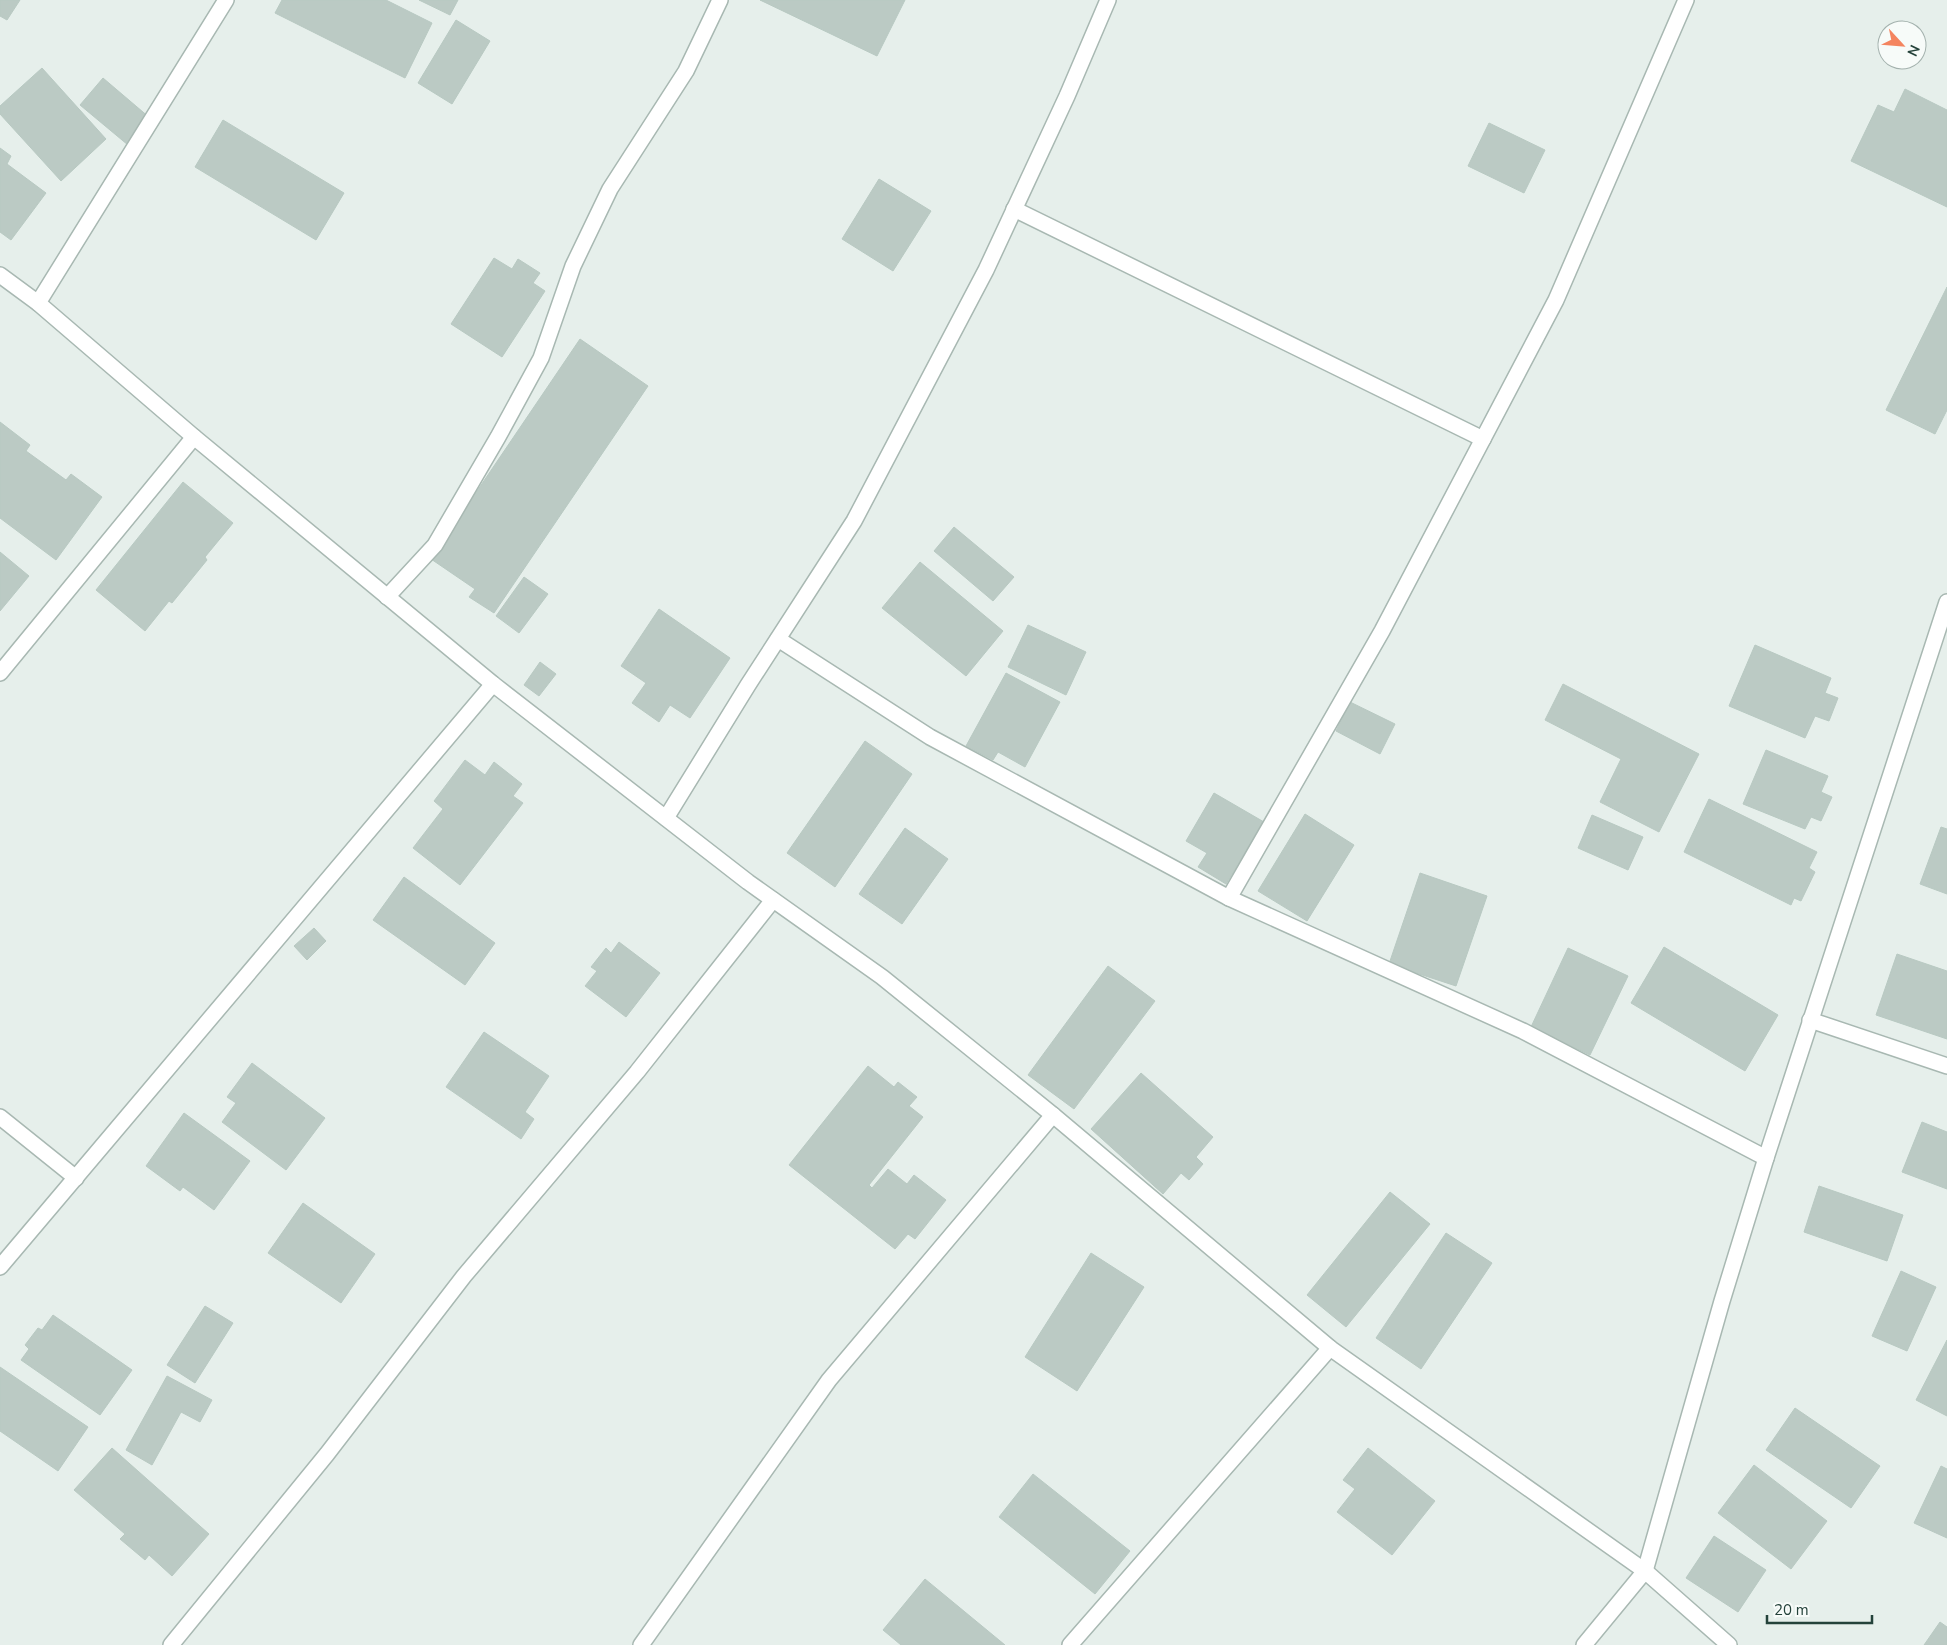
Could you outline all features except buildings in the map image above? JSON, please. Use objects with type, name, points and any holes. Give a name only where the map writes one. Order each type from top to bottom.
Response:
[{"type":"street","points":[[38,303],[226,0]]},
{"type":"street","points":[[387,597],[435,545],[498,437],[541,358],[573,266],[610,189],[686,71],[720,0]]},
{"type":"street","points":[[666,818],[854,521],[986,270],[1067,96],[1108,0]]},
{"type":"street","points":[[1229,898],[1382,631],[1556,300],[1686,0]]},
{"type":"street","points":[[1014,208],[1483,439]]},
{"type":"street","points":[[0,275],[38,303],[194,438],[492,684],[773,900],[882,977],[1053,1115],[1330,1348],[1644,1571],[1729,1645]]},
{"type":"street","points":[[0,673],[194,438]]},
{"type":"street","points":[[1584,1645],[1644,1571],[1766,1158],[1947,602]]},
{"type":"street","points":[[778,639],[930,738],[1229,898],[1523,1031],[1766,1158]]},
{"type":"street","points":[[0,1268],[492,684]]},
{"type":"street","points":[[171,1645],[328,1454],[464,1276],[637,1072],[773,900]]},
{"type":"street","points":[[1810,1020],[1947,1066]]},
{"type":"street","points":[[641,1645],[829,1380],[1053,1115]]},
{"type":"street","points":[[0,1117],[76,1178]]},
{"type":"street","points":[[1070,1645],[1330,1348]]}]
